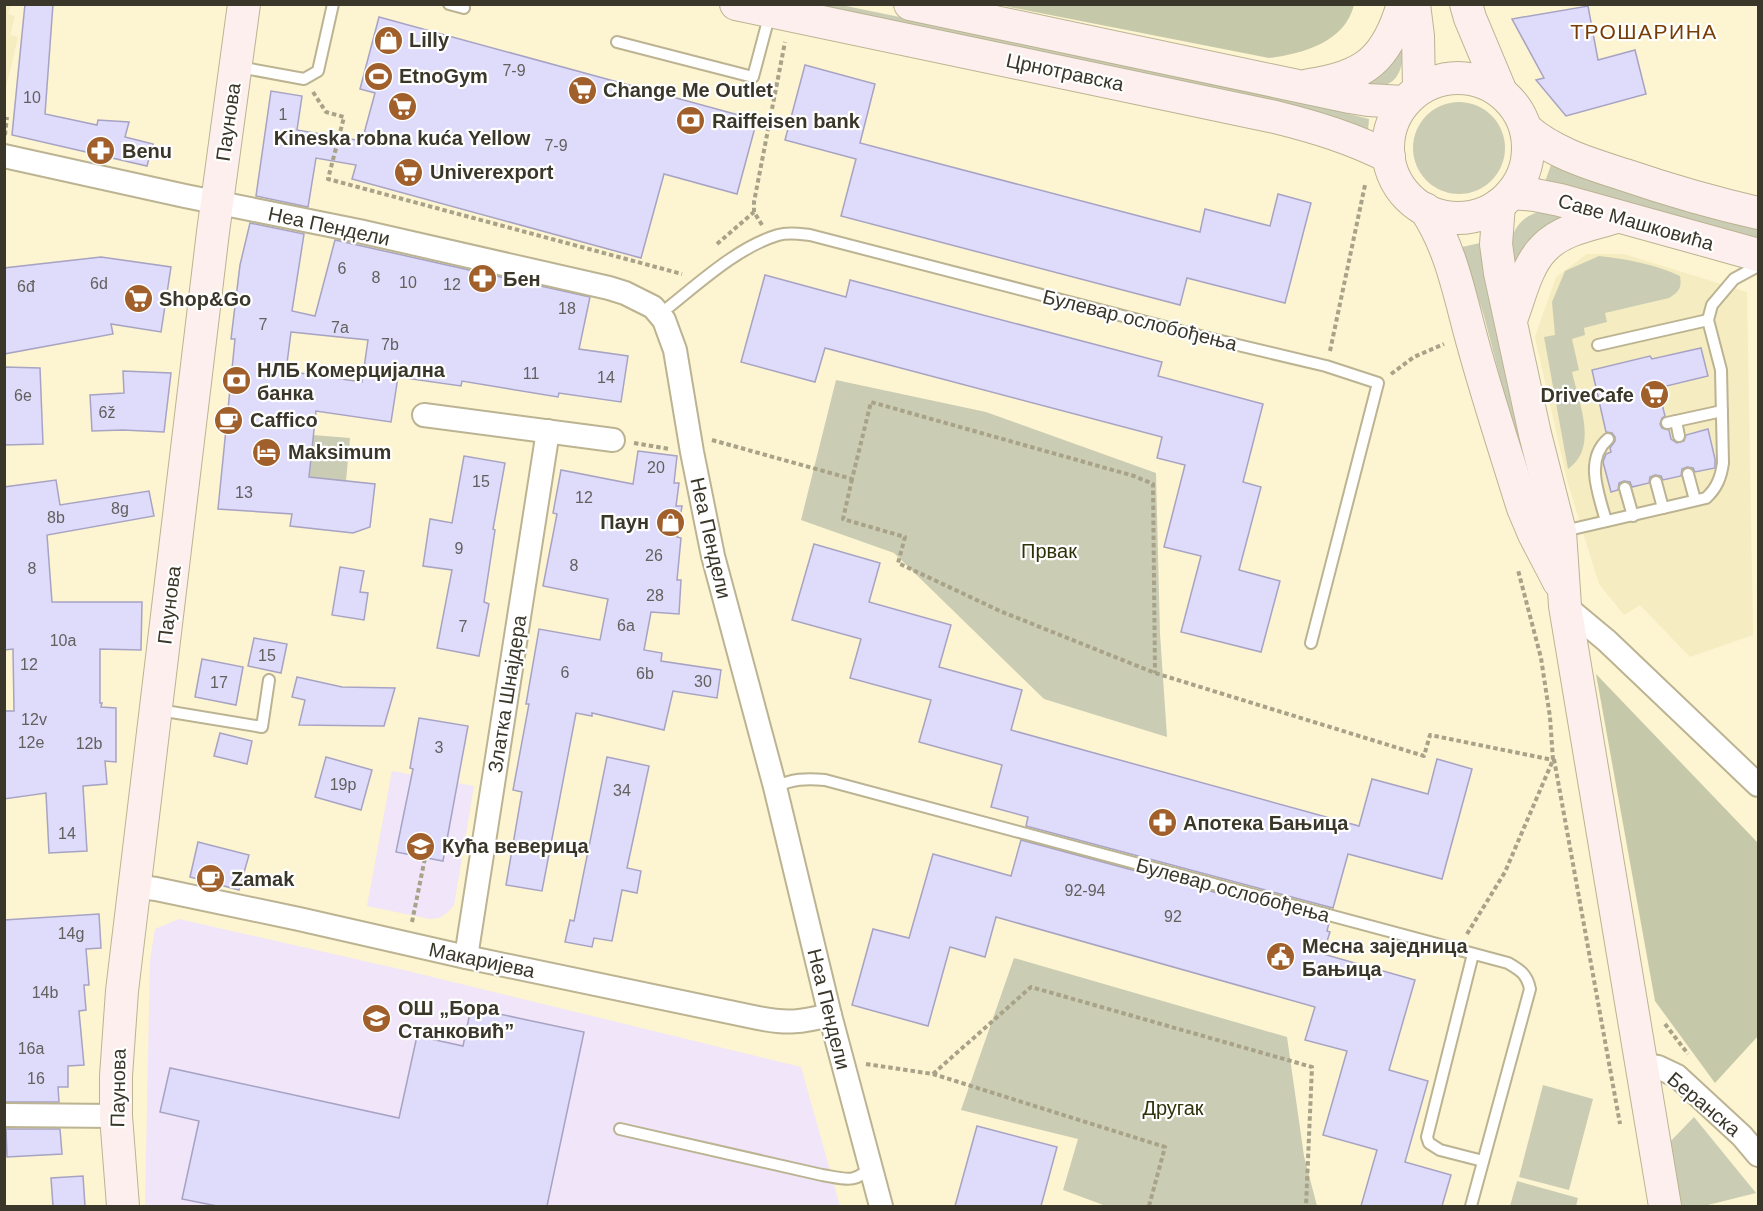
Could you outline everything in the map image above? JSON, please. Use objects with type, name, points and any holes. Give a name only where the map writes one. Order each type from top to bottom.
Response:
[{"type":"main road","name":"Паунова","points":[[123,1206],[116,1116],[116,1076],[122,991],[217,202],[244,4]]},
{"type":"main road","name":"Црнотравска","points":[[736,4],[1275,117],[1326,130],[1389,157]]},
{"type":"main road","name":"Црнотравска","points":[[910,4],[992,16],[1368,100],[1412,96]]},
{"type":"main road","points":[[1302,86],[1353,73],[1377,59],[1391,38],[1403,4]]},
{"type":"main road","points":[[1412,96],[1418,36],[1414,4]]},
{"type":"main road","points":[[1466,4],[1501,92]]},
{"type":"main road","points":[[1456,77],[1484,82],[1501,92],[1516,108],[1528,138],[1528,158],[1522,177],[1505,199],[1479,215],[1446,217],[1425,209],[1410,198],[1398,184],[1389,157],[1388,146],[1392,123],[1412,96],[1437,81],[1456,77]]},
{"type":"main road","name":"Саве Машковића","points":[[1526,129],[1551,147],[1597,166],[1691,196],[1758,213]]},
{"type":"main road","name":"Саве Машковића","points":[[1505,199],[1535,195],[1560,200],[1758,255]]},
{"type":"main road","points":[[1505,199],[1496,243],[1500,273],[1535,434],[1560,532],[1563,597],[1665,1206]]},
{"type":"main road","points":[[1425,209],[1450,263],[1523,508],[1563,597]]},
{"type":"main road","points":[[1511,320],[1532,265],[1545,246],[1572,231],[1617,216]]},
{"type":"street","name":"Неа Пендели","points":[[4,156],[359,231],[609,288],[654,307],[660,314],[669,330],[675,350],[712,556],[775,787],[830,1015],[881,1206]]},
{"type":"street","points":[[423,415],[613,440]]},
{"type":"street","name":"Златка Шнајдера","points":[[466,957],[548,431]]},
{"type":"street","points":[[1563,597],[1758,785]]},
{"type":"street","name":"Макаријева","points":[[134,886],[167,891],[782,1023],[802,1022],[830,1015]]},
{"type":"street","name":"Беранска","points":[[1642,1064],[1658,1067],[1677,1076],[1742,1136],[1758,1155]]},
{"type":"street","points":[[4,1115],[116,1116]]},
{"type":"lane","points":[[236,66],[304,79],[318,71],[333,4]]},
{"type":"lane","points":[[449,4],[464,8]]},
{"type":"lane","points":[[617,42],[753,77],[770,12]]},
{"type":"lane","name":"Булевар ослобођења","points":[[660,314],[739,253],[770,238],[793,233],[838,241],[1204,337],[1326,366],[1378,383]]},
{"type":"lane","points":[[1560,532],[1706,498],[1714,491],[1721,477],[1723,463],[1721,370],[1708,320],[1712,305],[1734,279],[1758,266]]},
{"type":"lane","points":[[1598,345],[1708,320]]},
{"type":"lane","points":[[1311,643],[1378,383]]},
{"type":"lane","points":[[1679,436],[1671,422],[1722,411]]},
{"type":"lane","points":[[1606,521],[1594,470],[1602,444],[1608,439]]},
{"type":"lane","points":[[1688,474],[1695,500]]},
{"type":"lane","points":[[1656,482],[1663,508]]},
{"type":"lane","points":[[1626,488],[1633,516]]},
{"type":"lane","points":[[155,710],[262,727],[269,680]]},
{"type":"lane","name":"Булевар ослобођења","points":[[775,787],[789,780],[812,778],[825,780],[1508,963],[1522,971],[1530,988],[1471,1206]]},
{"type":"lane","points":[[1473,954],[1427,1137],[1429,1143],[1440,1150],[1483,1161]]},
{"type":"lane","points":[[620,1129],[852,1180],[863,1176],[871,1166]]},
{"type":"path","points":[[770,238],[754,212],[754,202],[786,40]]},
{"type":"path","points":[[304,79],[326,112],[344,117],[328,179],[682,274],[691,266]]},
{"type":"path","points":[[5,133],[7,117]]},
{"type":"path","points":[[1326,366],[1365,185]]},
{"type":"path","points":[[709,251],[754,212]]},
{"type":"path","points":[[1378,383],[1414,357],[1452,341]]},
{"type":"path","points":[[1155,673],[1154,484],[1123,473],[870,402],[843,519],[905,537],[898,563],[1000,611],[1155,673],[1424,756],[1430,735],[1553,760]]},
{"type":"path","points":[[613,440],[690,443],[852,479]]},
{"type":"path","points":[[1457,950],[1505,872],[1553,760],[1541,658],[1527,602]]},
{"type":"path","points":[[1552,753],[1620,1125]]},
{"type":"path","points":[[407,943],[425,858]]},
{"type":"path","points":[[933,1074],[1031,987],[1312,1067],[1306,1206]]},
{"type":"path","points":[[842,1061],[933,1074],[1165,1147],[1149,1206]]},
{"type":"shaded area","points":[[5,4],[11,5],[8,14],[15,16],[10,35],[18,37],[5,91]]},
{"type":"shaded area","points":[[1587,254],[1624,254],[1747,292],[1753,635],[1690,657],[1640,605],[1624,615],[1599,584],[1567,480],[1535,337],[1556,277]]},
{"type":"shaded area","name":"Кућа веверица","points":[[392,771],[474,786],[454,905],[439,918],[430,919],[367,906]]},
{"type":"shaded area","name":"ОШ „Бора Станковић”","points":[[179,919],[408,971],[801,1067],[840,1206],[145,1206],[150,960],[155,929]]},
{"type":"green space","points":[[1354,4],[1349,18],[1332,37],[1308,49],[1269,58],[999,5]]},
{"type":"green space","points":[[807,5],[841,5],[1250,89],[1369,119],[1368,131]]},
{"type":"green space","points":[[1405,31],[1398,75],[1384,85],[1359,81]]},
{"type":"green space","points":[[1450,102],[1468,102],[1485,109],[1498,122],[1505,139],[1505,157],[1498,174],[1485,187],[1468,194],[1450,194],[1433,187],[1420,174],[1413,157],[1413,139],[1420,122],[1433,109]]},
{"type":"green space","points":[[1553,159],[1758,226],[1758,241],[1545,182]]},
{"type":"green space","points":[[1545,211],[1567,217],[1550,224],[1543,230],[1531,242],[1515,265],[1511,246],[1515,230],[1527,217]]},
{"type":"green space","points":[[1480,243],[1519,438],[1516,440],[1484,316],[1462,247]]},
{"type":"green space","points":[[1599,256],[1630,260],[1660,268],[1680,276],[1681,284],[1677,292],[1669,298],[1605,313],[1607,322],[1584,328],[1585,335],[1572,339],[1579,370],[1572,372],[1582,411],[1585,437],[1583,449],[1568,469],[1544,337],[1555,335],[1552,302],[1565,271]]},
{"type":"green space","name":"Првак","points":[[836,380],[986,412],[1156,473],[1160,634],[1167,737],[1044,699],[894,553],[801,520]]},
{"type":"green space","points":[[313,435],[350,438],[346,481],[309,477]]},
{"type":"green space","points":[[1596,674],[1758,843],[1758,1036],[1715,1083],[1655,1001]]},
{"type":"green space","name":"Другак","points":[[1014,958],[1287,1037],[1304,1156],[1317,1206],[1106,1206],[1063,1190],[1078,1139],[961,1110]]},
{"type":"green space","points":[[1543,1085],[1593,1099],[1569,1190],[1519,1177]]},
{"type":"green space","points":[[1694,1117],[1756,1193],[1704,1206],[1678,1206],[1666,1146]]},
{"type":"green space","points":[[1517,1181],[1578,1198],[1576,1206],[1510,1206]]},
{"type":"building","points":[[25,4],[53,4],[45,114],[97,125],[98,120],[129,122],[125,137],[153,144],[147,166],[12,135]]},
{"type":"building","points":[[1588,6],[1598,60],[1635,50],[1646,94],[1566,116],[1536,80],[1544,78],[1512,19]]},
{"type":"building","points":[[379,17],[757,120],[737,194],[664,174],[641,258],[352,179],[356,165],[316,158],[308,207],[256,196],[271,91],[302,96],[297,130],[362,141],[375,93],[360,89]]},
{"type":"building","points":[[805,65],[875,84],[860,143],[1200,232],[1205,209],[1270,226],[1278,194],[1311,203],[1285,303],[1187,278],[1180,305],[841,216],[856,159],[785,140]]},
{"type":"building","points":[[250,223],[304,234],[292,311],[315,316],[335,240],[590,297],[579,349],[628,356],[621,402],[559,393],[558,397],[462,381],[461,386],[398,377],[391,422],[316,411],[309,477],[375,484],[370,527],[353,533],[290,526],[292,514],[218,509],[235,339],[231,339],[240,265]],"holes":[[[291,332],[368,340],[362,382],[286,371]]]},
{"type":"building","points":[[101,257],[171,267],[161,332],[111,324],[113,334],[4,354],[4,268]]},
{"type":"building","points":[[765,275],[846,297],[850,280],[1162,362],[1158,376],[1263,404],[1243,482],[1261,487],[1239,570],[1280,581],[1261,652],[1181,632],[1201,556],[1164,547],[1185,465],[1157,458],[1162,437],[825,348],[815,382],[741,362]]},
{"type":"building","points":[[1701,348],[1708,376],[1658,388],[1665,416],[1660,424],[1662,428],[1669,430],[1671,439],[1677,443],[1684,441],[1686,435],[1708,429],[1715,468],[1695,472],[1693,468],[1687,467],[1682,469],[1681,476],[1663,480],[1661,476],[1655,475],[1650,477],[1649,483],[1632,487],[1630,482],[1624,481],[1619,483],[1618,490],[1611,492],[1603,462],[1606,454],[1611,452],[1610,448],[1615,437],[1612,433],[1606,432],[1592,370],[1650,356],[1652,359]]},
{"type":"building","points":[[4,367],[40,368],[43,444],[4,445]]},
{"type":"building","points":[[123,371],[171,373],[164,432],[92,431],[90,395],[124,393]]},
{"type":"building","points":[[638,451],[677,456],[674,483],[679,483],[676,506],[682,506],[677,537],[681,538],[677,580],[681,580],[679,614],[651,612],[644,650],[662,653],[661,661],[721,670],[717,698],[673,691],[664,730],[592,713],[592,716],[576,713],[542,891],[506,885],[522,792],[513,790],[529,704],[526,704],[539,629],[600,640],[608,599],[543,586],[557,514],[553,513],[561,470],[633,484]]},
{"type":"building","points":[[464,456],[505,463],[493,529],[495,530],[484,602],[489,604],[479,656],[437,648],[452,570],[423,566],[430,519],[452,523]]},
{"type":"building","points":[[56,480],[60,505],[149,491],[154,516],[47,535],[52,602],[142,602],[141,650],[100,649],[101,707],[116,708],[116,762],[105,761],[107,784],[83,786],[87,851],[49,853],[46,793],[4,799],[4,711],[14,711],[13,649],[4,650],[4,487]]},
{"type":"building","points":[[814,544],[880,563],[869,602],[951,625],[939,667],[1022,690],[1011,730],[1359,826],[1372,779],[1428,794],[1437,759],[1472,769],[1442,879],[1348,854],[1333,908],[1026,826],[1028,817],[991,807],[1002,765],[919,742],[931,700],[850,678],[861,639],[792,620]]},
{"type":"building","points":[[340,567],[364,571],[360,592],[368,593],[364,620],[332,615]]},
{"type":"building","points":[[254,638],[287,644],[281,673],[248,666]]},
{"type":"building","points":[[202,659],[243,667],[236,705],[195,697]]},
{"type":"building","points":[[297,677],[342,687],[395,688],[384,726],[299,725],[305,700],[292,697]]},
{"type":"building","points":[[419,718],[468,726],[443,861],[396,852],[413,769],[410,768]]},
{"type":"building","points":[[220,733],[252,741],[247,764],[214,756]]},
{"type":"building","points":[[326,757],[372,770],[361,810],[315,797]]},
{"type":"building","points":[[607,757],[649,766],[627,868],[641,871],[637,893],[622,890],[612,941],[594,938],[592,947],[565,942],[570,920],[574,921]]},
{"type":"building","points":[[1021,840],[1329,923],[1327,931],[1330,932],[1323,954],[1415,980],[1389,1070],[1428,1081],[1405,1162],[1451,1175],[1442,1206],[1361,1206],[1377,1150],[1323,1135],[1347,1051],[1305,1040],[1315,1007],[996,917],[985,957],[950,947],[928,1026],[852,1005],[873,929],[909,938],[933,854],[1011,876]]},
{"type":"building","points":[[198,842],[249,855],[239,890],[190,877]]},
{"type":"building","points":[[99,914],[101,948],[86,949],[89,985],[84,985],[86,1010],[79,1011],[84,1065],[68,1066],[68,1087],[58,1087],[59,1102],[4,1102],[4,920]]},
{"type":"building","points":[[471,1008],[584,1032],[547,1206],[217,1206],[182,1199],[199,1121],[160,1112],[170,1068],[399,1118],[417,1036],[463,1046]]},
{"type":"building","points":[[977,1126],[1057,1147],[1041,1206],[955,1206]]},
{"type":"building","points":[[6,1129],[60,1129],[62,1154],[7,1157]]},
{"type":"building","points":[[83,1176],[85,1206],[53,1206],[51,1178]]},
{"type":"place","name":"Lilly","points":[[388,40]]},
{"type":"place","name":"EtnoGym","points":[[378,76]]},
{"type":"place","name":"Change Me Outlet","points":[[582,90]]},
{"type":"place","name":"Kineska robna kuća Yellow","points":[[402,107]]},
{"type":"place","name":"Raiffeisen bank","points":[[691,121]]},
{"type":"place","name":"Benu","points":[[101,151]]},
{"type":"place","name":"Univerexport","points":[[409,172]]},
{"type":"place","name":"Бен","points":[[482,279]]},
{"type":"place","name":"Shop&Go","points":[[138,299]]},
{"type":"place","name":"НЛБ Комерцијална банка","points":[[236,381]]},
{"type":"place","name":"DriveCafe","points":[[1655,395]]},
{"type":"place","name":"Caffico","points":[[229,420]]},
{"type":"place","name":"Maksimum","points":[[267,452]]},
{"type":"place","name":"Паун","points":[[670,522]]},
{"type":"place","name":"Апотека Бањица","points":[[1162,823]]},
{"type":"place","name":"Кућа веверица","points":[[421,846]]},
{"type":"place","name":"Zamak","points":[[210,879]]},
{"type":"place","name":"Месна заједница Бањица","points":[[1281,957]]},
{"type":"place","name":"ОШ „Бора Станковић”","points":[[377,1019]]},
{"type":"district","name":"ТРОШАРИНА","points":[[1644,32]]}]
